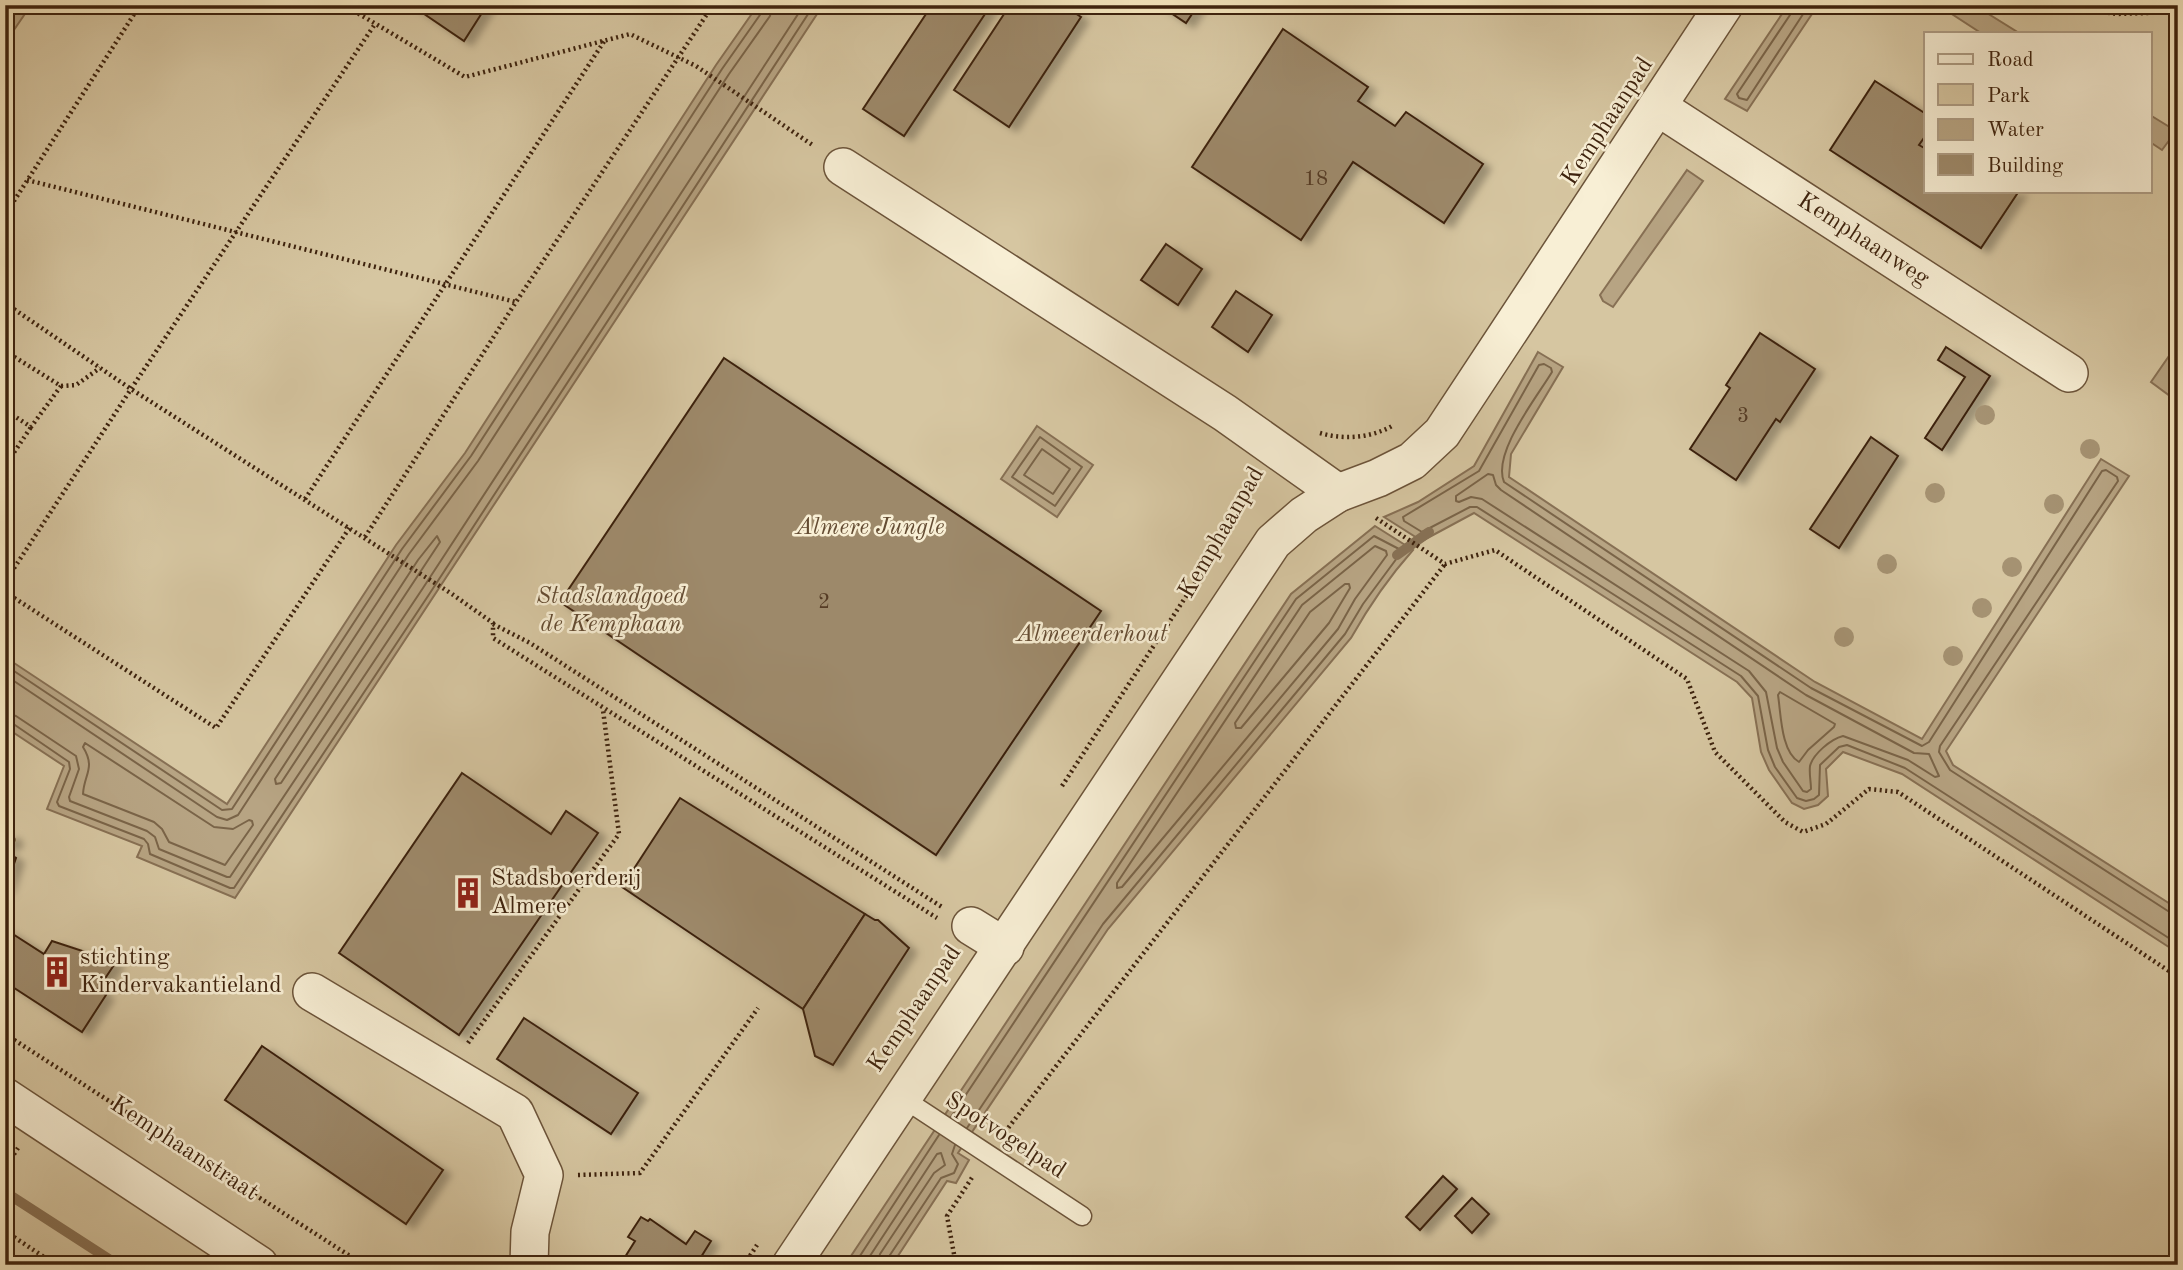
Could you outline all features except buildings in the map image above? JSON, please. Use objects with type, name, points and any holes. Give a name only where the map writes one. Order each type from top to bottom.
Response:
[{"type":"street","name":"Kemphaanpad","points":[[791,1265],[915,1107],[1005,947],[1273,542],[1304,515],[1338,493],[1378,478],[1412,461],[1442,433],[1724,5]]},
{"type":"street","name":"Kemphaanweg","points":[[1658,107],[2068,373]]},
{"type":"street","points":[[844,167],[1273,445],[1338,493]]},
{"type":"street","points":[[968,930],[1005,947]]},
{"type":"street","points":[[312,992],[515,1113],[544,1175],[530,1232],[530,1265]]},
{"type":"street","points":[[5,1097],[259,1265]]},
{"type":"lane","name":"Spotvogelpad","points":[[915,1107],[1082,1216]]},
{"type":"path","points":[[5,215],[141,5]]},
{"type":"path","points":[[344,5],[465,77],[630,34],[696,66],[844,167]]},
{"type":"path","points":[[365,537],[516,302],[713,5]]},
{"type":"path","points":[[2097,11],[2127,14],[2178,12]]},
{"type":"path","points":[[5,582],[375,24]]},
{"type":"path","points":[[305,499],[606,40]]},
{"type":"path","points":[[27,180],[516,302]]},
{"type":"path","points":[[5,303],[131,389],[350,527],[492,623],[530,643],[968,930]]},
{"type":"path","points":[[5,351],[61,386],[76,385],[100,368]]},
{"type":"path","points":[[5,370],[12,374]]},
{"type":"path","points":[[5,466],[61,386]]},
{"type":"path","points":[[5,410],[31,427]]},
{"type":"path","name":"Kemphaanpad","points":[[1062,786],[1236,520],[1244,497],[1273,445],[1292,425],[1332,436],[1351,437],[1388,428],[1396,423]]},
{"type":"path","points":[[5,433],[11,437],[5,446]]},
{"type":"path","points":[[1378,519],[1445,564]]},
{"type":"path","points":[[5,592],[216,728],[350,527]]},
{"type":"path","points":[[955,1264],[947,1216],[987,1155],[1445,564],[1495,550],[1687,679],[1715,752],[1785,822],[1803,832],[1826,824],[1869,789],[1898,792],[2178,977]]},
{"type":"path","points":[[492,623],[493,638],[603,709],[968,930]]},
{"type":"path","points":[[448,1072],[619,834],[603,709]]},
{"type":"path","points":[[544,1175],[640,1173],[758,1008]]},
{"type":"path","name":"Kemphaanstraat","points":[[5,1034],[363,1265]]},
{"type":"path","points":[[5,1231],[44,1257],[43,1265]]},
{"type":"path","points":[[744,1265],[758,1243]]},
{"type":"green space","name":"Almeerderhout","points":[[5,5],[2178,5],[2178,1265],[5,1265]]},
{"type":"water","points":[[5,5],[31,5],[5,43]]},
{"type":"water","points":[[758,5],[823,5],[235,898],[137,857],[142,846],[47,809],[64,766],[5,727],[5,657],[227,804],[396,545],[465,453],[716,65]]},
{"type":"water","points":[[1788,5],[1818,5],[1747,111],[1725,99]]},
{"type":"water","points":[[1938,5],[1974,5],[2017,32],[1979,32]]},
{"type":"water","points":[[2152,116],[2176,131],[2162,150],[2152,143]]},
{"type":"water","points":[[1687,170],[1703,181],[1613,307],[1603,301],[1600,295]]},
{"type":"water","points":[[2178,343],[2178,385],[2170,396],[2151,382]]},
{"type":"water","points":[[1538,352],[1563,367],[1511,454],[1509,477],[1815,682],[1922,739],[2101,459],[2129,476],[1946,751],[1953,765],[2178,909],[2178,953],[1902,774],[1843,752],[1826,769],[1828,796],[1818,805],[1804,809],[1792,803],[1769,770],[1761,752],[1752,698],[1737,682],[1474,513],[1422,541],[1384,517],[1418,502],[1474,466]]},
{"type":"water","points":[[1037,426],[1093,465],[1057,517],[1001,479]]},
{"type":"water","points":[[1375,526],[1413,550],[1380,592],[1351,638],[1108,929],[958,1153],[969,1160],[956,1183],[947,1181],[892,1265],[845,1265],[1291,594]]},
{"type":"waterway","points":[[1397,555],[1429,532]]},
{"type":"waterway","points":[[5,1192],[118,1265]]},
{"type":"place","name":"Stadsboerderij Almere","points":[[468,893]]},
{"type":"place","name":"stichting Kindervakantieland","points":[[57,972]]},
{"type":"park label","name":"Almere Jungle","points":[[870,528]]},
{"type":"park label","name":"Stadslandgoed de Kemphaan","points":[[611,611]]}]
